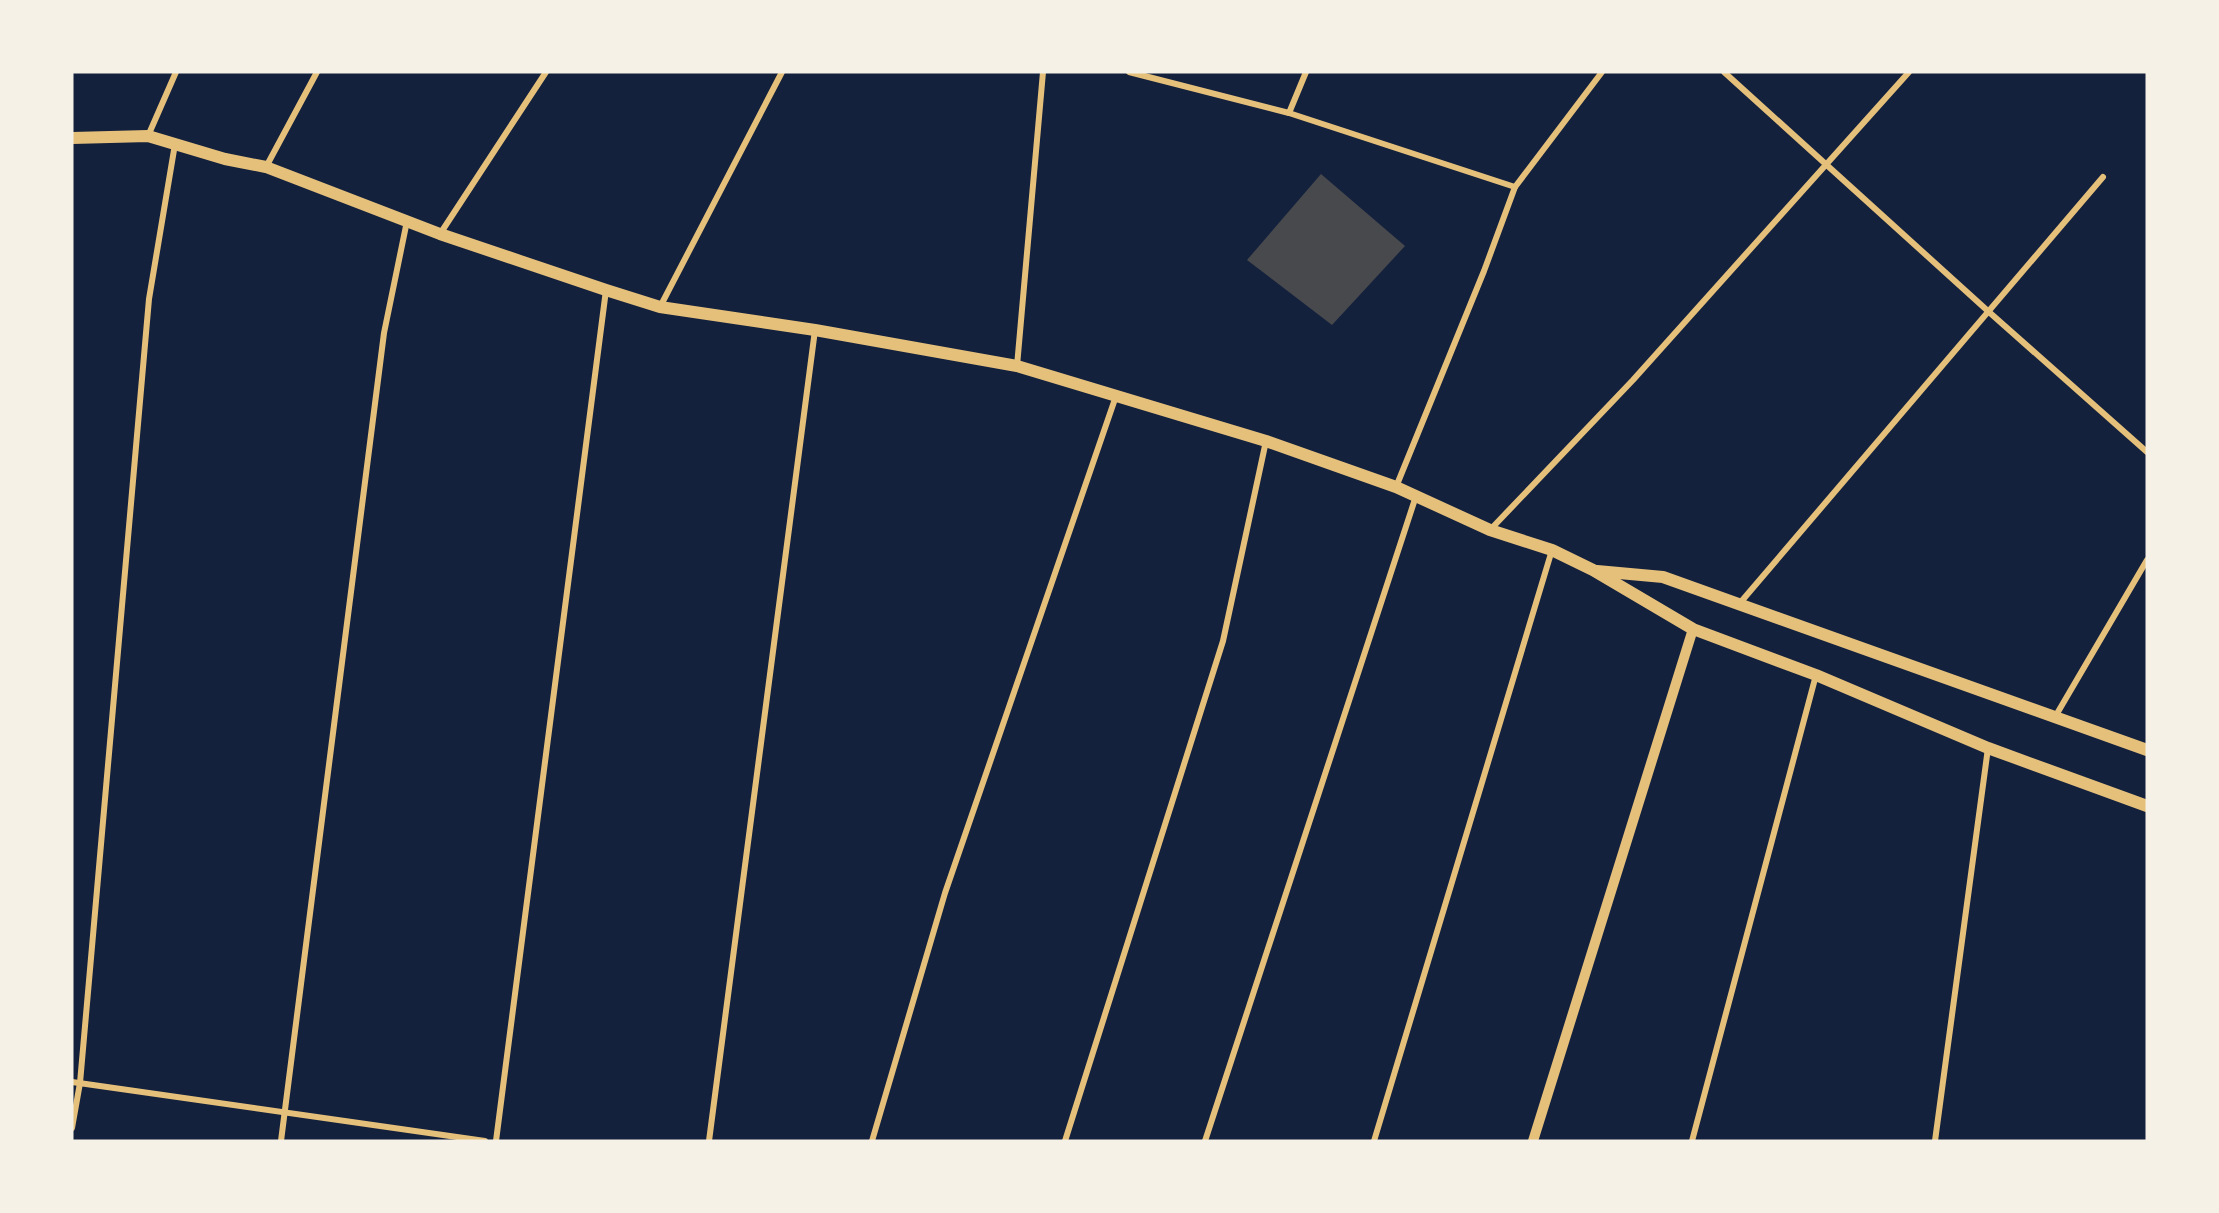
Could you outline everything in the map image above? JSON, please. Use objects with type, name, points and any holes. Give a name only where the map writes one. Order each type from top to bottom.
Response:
[{"type":"main road","points":[[72,138],[148,136],[225,159],[266,167],[440,234],[660,307],[815,330],[1017,366],[1266,441],[1396,487],[1490,530],[1552,550],[1593,570],[1693,628],[1816,675],[1988,748],[2147,806]]},
{"type":"main road","points":[[1593,570],[1663,577],[2147,750]]},
{"type":"street","points":[[148,136],[176,72]]},
{"type":"street","points":[[266,167],[317,72]]},
{"type":"street","points":[[440,234],[546,72]]},
{"type":"street","points":[[660,307],[782,72]]},
{"type":"street","points":[[1017,366],[1043,72]]},
{"type":"street","points":[[1129,72],[1289,113],[1515,187]]},
{"type":"street","points":[[1289,113],[1306,72]]},
{"type":"street","points":[[1396,487],[1484,271],[1515,187],[1602,72]]},
{"type":"street","points":[[1724,72],[2147,452]]},
{"type":"street","points":[[1490,530],[1633,380],[1909,72]]},
{"type":"street","points":[[72,1128],[80,1083],[149,299],[175,144]]},
{"type":"street","points":[[1740,603],[2103,177]]},
{"type":"street","points":[[281,1141],[384,333],[407,220]]},
{"type":"street","points":[[496,1141],[606,290]]},
{"type":"street","points":[[709,1141],[815,330]]},
{"type":"street","points":[[872,1141],[945,893],[1116,396]]},
{"type":"street","points":[[1065,1141],[1223,641],[1266,441]]},
{"type":"street","points":[[1205,1141],[1416,496]]},
{"type":"street","points":[[1374,1141],[1552,550]]},
{"type":"street","points":[[2055,717],[2147,560]]},
{"type":"street","points":[[1533,1141],[1693,628]]},
{"type":"street","points":[[1692,1141],[1816,675]]},
{"type":"street","points":[[1935,1141],[1988,748]]},
{"type":"street","points":[[72,1082],[485,1141]]},
{"type":"building","points":[[1321,174],[1405,246],[1332,325],[1247,260]]}]
